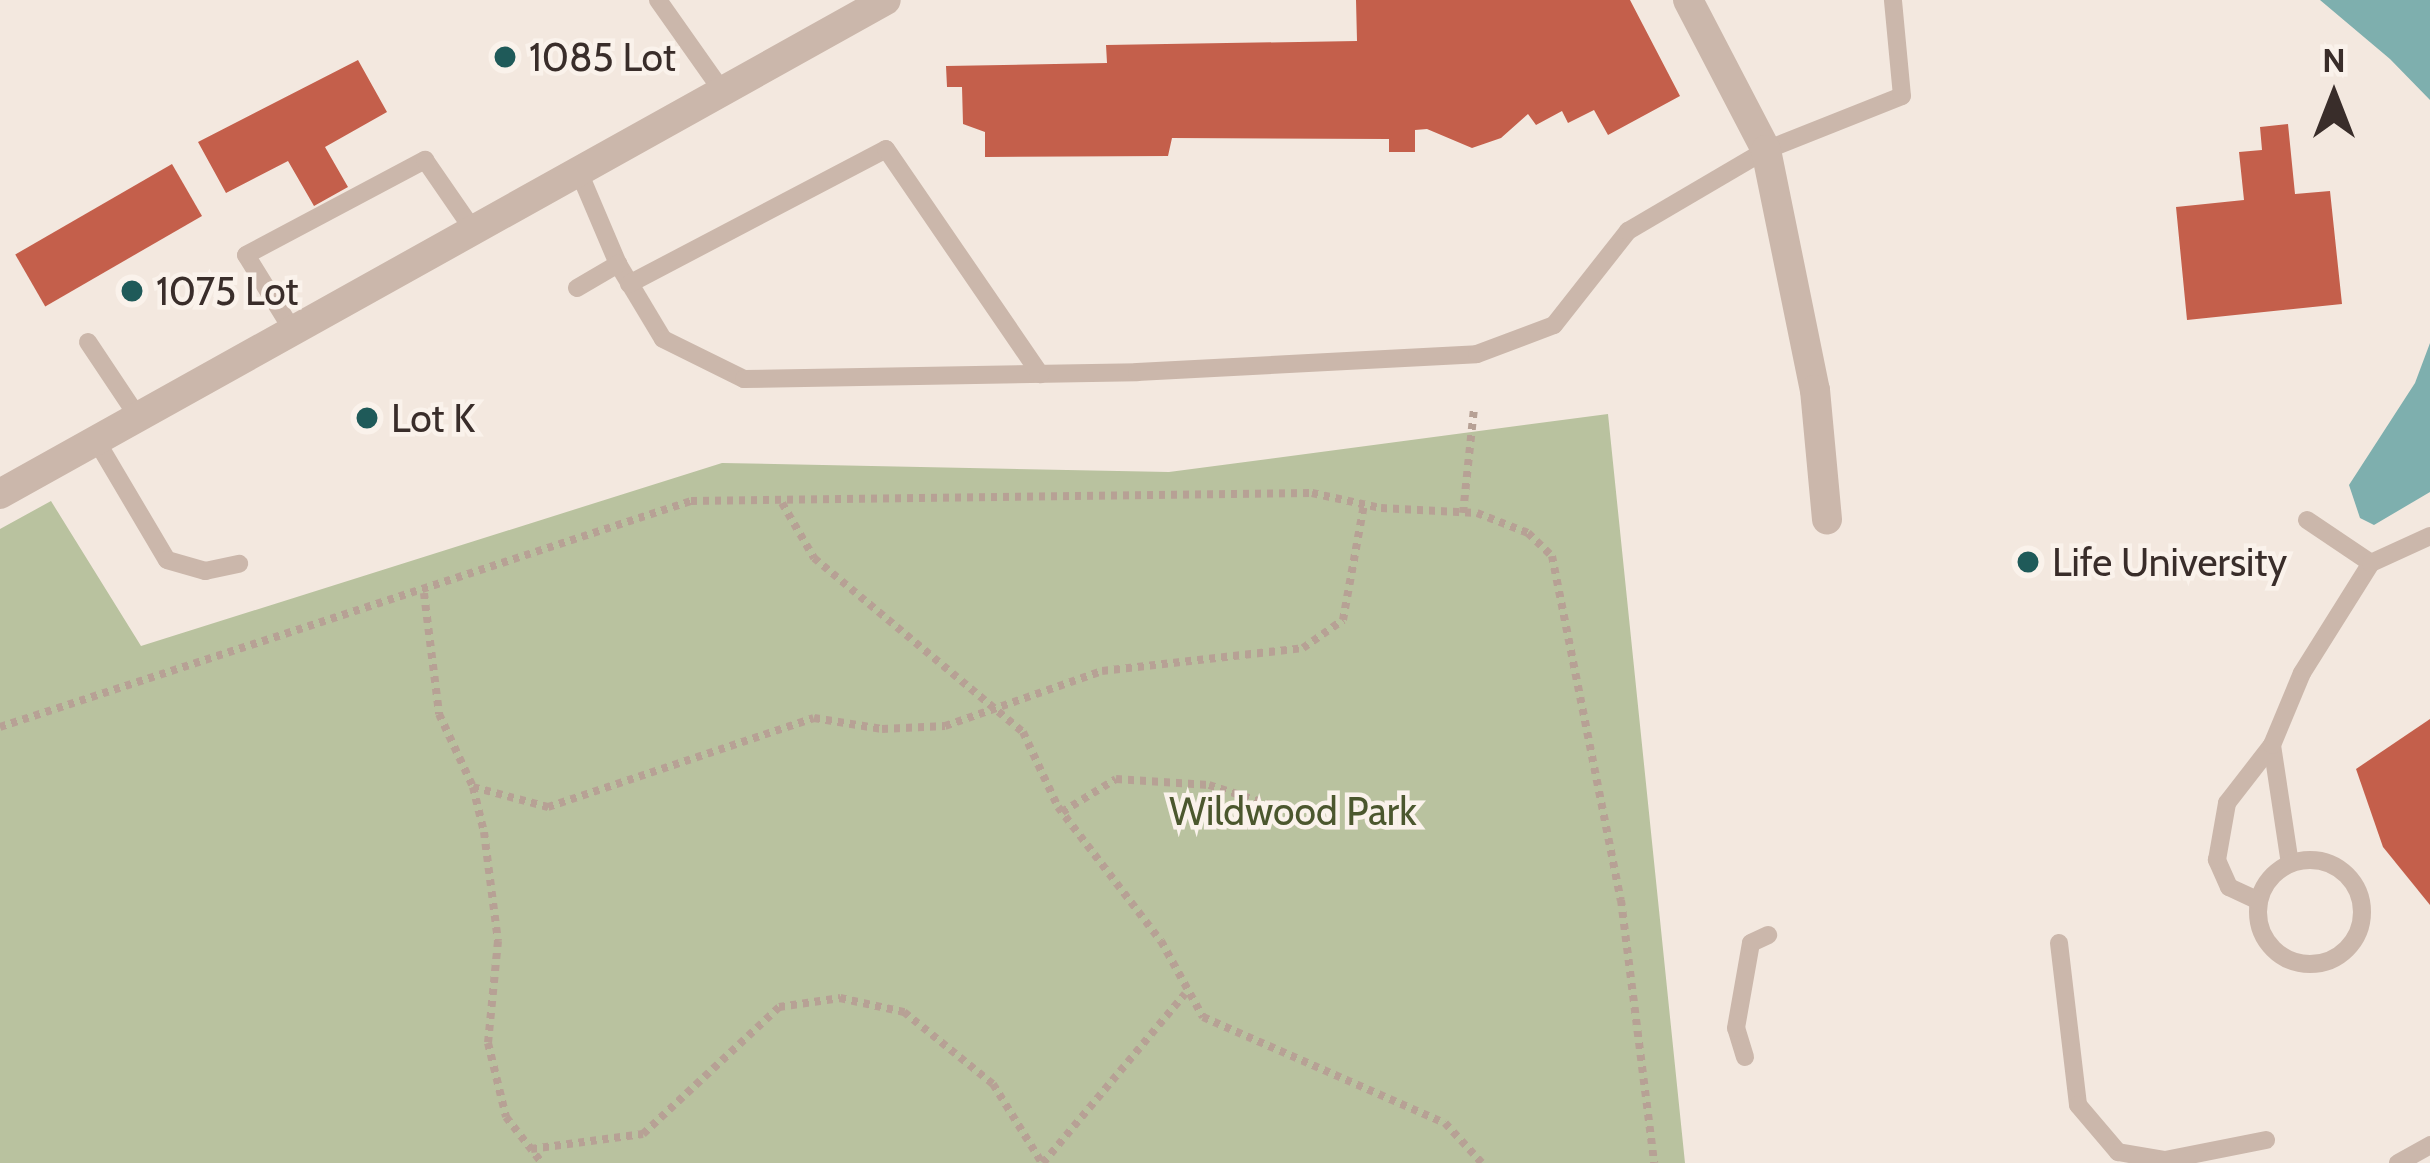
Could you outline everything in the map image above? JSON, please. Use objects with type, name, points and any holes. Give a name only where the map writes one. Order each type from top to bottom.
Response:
[{"type":"street","points":[[0,494],[886,0]]},
{"type":"street","points":[[1688,0],[1766,150],[1808,346],[1828,519]]},
{"type":"lane","points":[[658,0],[723,92]]},
{"type":"lane","points":[[579,172],[618,264],[663,339],[744,379],[1040,374],[1477,354],[1554,325],[1628,231],[1766,150],[1902,96],[1892,0]]},
{"type":"lane","points":[[629,284],[886,148],[1040,374]]},
{"type":"lane","points":[[293,332],[246,255],[424,160],[474,231]]},
{"type":"lane","points":[[577,287],[618,264]]},
{"type":"lane","points":[[88,343],[138,418]]},
{"type":"lane","points":[[96,440],[166,560],[205,572],[239,564]]},
{"type":"lane","points":[[2307,520],[2371,563]]},
{"type":"lane","points":[[2259,901],[2230,887],[2217,847],[2227,803],[2272,745],[2302,673],[2371,563],[2430,536]]},
{"type":"lane","points":[[2272,745],[2290,864]]},
{"type":"lane","points":[[2325,862],[2353,882],[2362,916],[2349,948],[2318,964],[2285,958],[2262,934],[2259,901],[2290,864],[2325,862]]},
{"type":"lane","points":[[1745,1057],[1736,1028],[1751,943],[1768,935]]},
{"type":"lane","points":[[2059,943],[2078,1105],[2118,1152],[2165,1160],[2266,1140]]},
{"type":"lane","points":[[2398,1163],[2430,1145]]},
{"type":"path","points":[[1463,512],[1474,409]]},
{"type":"path","points":[[0,727],[208,654],[424,593],[691,501],[1063,491],[1312,493],[1364,505],[1463,512],[1528,532],[1552,556],[1621,900],[1654,1163]]},
{"type":"path","points":[[782,502],[814,558],[1023,732],[1062,812],[1161,940],[1185,994],[1203,1018],[1445,1123],[1482,1163]]},
{"type":"path","points":[[473,787],[548,807],[814,718],[882,729],[945,726],[1102,671],[1207,664],[1303,648],[1328,636],[1343,620],[1364,505]]},
{"type":"path","points":[[424,593],[439,714],[473,787],[499,941],[488,1043],[506,1117],[542,1163]]},
{"type":"path","points":[[1062,812],[1116,779],[1209,785],[1271,806]]},
{"type":"path","points":[[531,1149],[644,1135],[779,1007],[840,998],[904,1012],[993,1084],[1043,1163],[1185,994]]},
{"type":"green space","name":"Wildwood Park","points":[[1608,414],[1685,1163],[0,1163],[0,529],[51,501],[141,646],[722,463],[1169,472]]},
{"type":"water","points":[[2320,0],[2430,0],[2430,100],[2390,59]]},
{"type":"water","points":[[2430,343],[2430,492],[2374,525],[2360,518],[2349,485],[2415,383]]},
{"type":"building","points":[[1356,0],[1630,0],[1680,96],[1608,135],[1594,110],[1568,123],[1562,111],[1536,125],[1528,114],[1501,138],[1472,148],[1427,129],[1415,130],[1415,152],[1389,152],[1389,139],[1172,138],[1168,156],[985,157],[985,132],[963,124],[962,87],[947,87],[946,66],[1107,63],[1106,45],[1357,41]]},
{"type":"building","points":[[358,60],[387,112],[325,147],[348,187],[314,206],[288,161],[226,193],[198,142]]},
{"type":"building","points":[[2288,124],[2295,194],[2330,191],[2342,304],[2187,320],[2176,207],[2244,200],[2239,152],[2262,150],[2260,127]]},
{"type":"building","points":[[172,164],[202,216],[45,306],[15,255]]},
{"type":"building","points":[[2430,719],[2430,905],[2383,847],[2356,769]]},
{"type":"place","name":"1085 Lot","points":[[505,57]]},
{"type":"place","name":"1075 Lot","points":[[132,291]]},
{"type":"place","name":"Lot K","points":[[367,418]]},
{"type":"place","name":"Life University","points":[[2028,562]]}]
